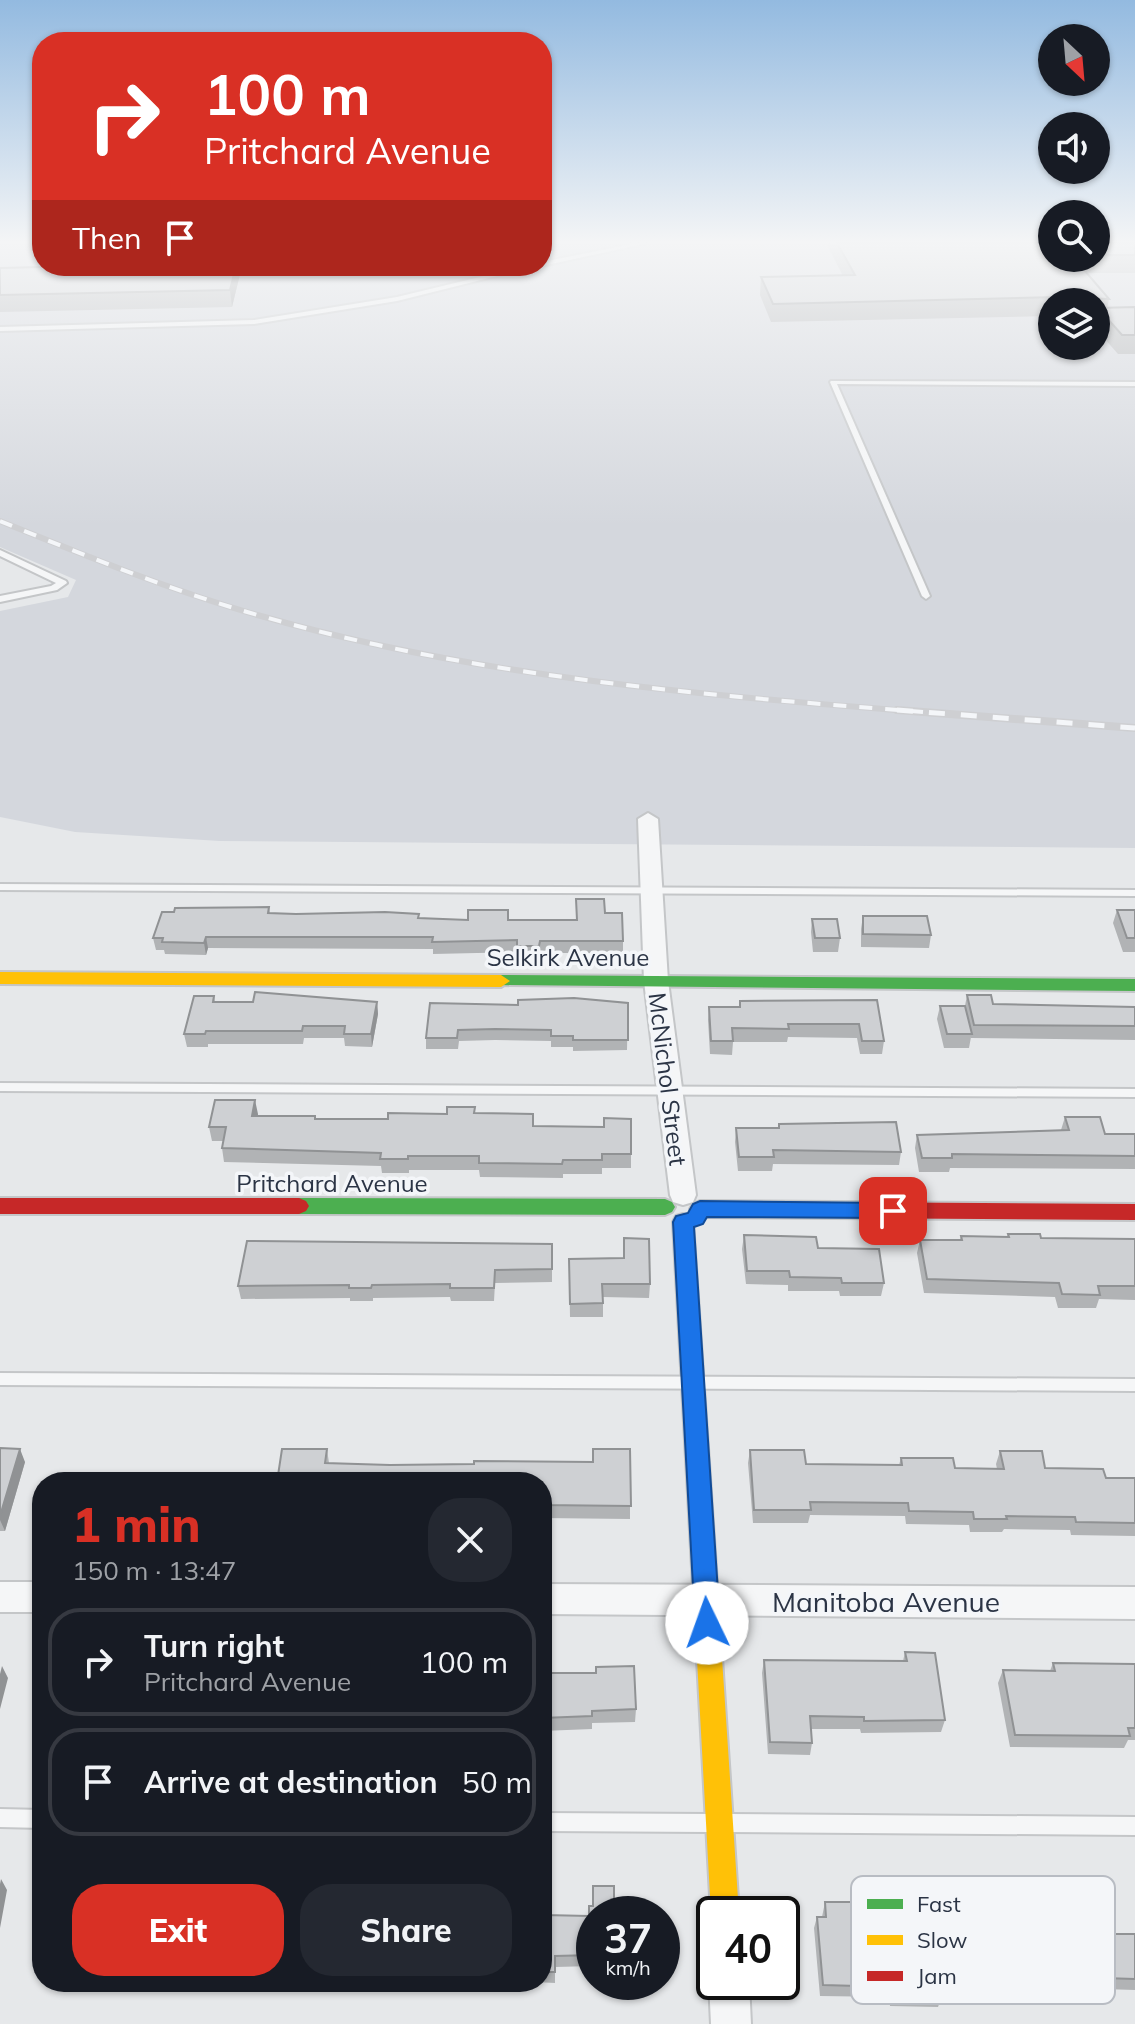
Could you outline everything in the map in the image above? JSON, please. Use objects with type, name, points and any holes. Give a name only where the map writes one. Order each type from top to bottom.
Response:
[{"type":"street","name":"McNichol Street","points":[[648,819],[656,981],[683,1208],[724,1896]]},
{"type":"street","name":"Selkirk Avenue","points":[[0,978],[1135,985]]},
{"type":"street","name":"Pritchard Avenue","points":[[0,1206],[1135,1212]]},
{"type":"street","points":[[0,1597],[32,1597]]},
{"type":"street","name":"Manitoba Avenue","points":[[552,1599],[1135,1603]]},
{"type":"street","points":[[730,2000],[731,2024]]},
{"type":"lane","points":[[926,596],[833,382],[1135,384]]},
{"type":"lane","points":[[0,553],[63,583],[54,588],[0,599]]},
{"type":"lane","points":[[0,887],[1135,893]]},
{"type":"lane","points":[[0,1087],[1135,1093]]},
{"type":"lane","points":[[0,1379],[1135,1385]]},
{"type":"lane","points":[[0,1818],[32,1819]]},
{"type":"lane","points":[[552,1822],[1135,1826]]},
{"type":"shaded area","points":[[0,337],[1038,337],[1038,360],[1110,360],[1110,337],[1135,337],[1135,848],[220,841],[75,832],[0,817],[0,611],[68,597],[76,580],[0,547]]},
{"type":"building","points":[[576,899],[604,899],[605,913],[622,913],[623,941],[540,941],[539,946],[517,946],[517,940],[432,942],[433,937],[206,937],[204,943],[162,942],[163,938],[153,938],[162,912],[174,912],[175,908],[269,907],[268,913],[385,912],[419,914],[418,918],[468,920],[468,910],[508,910],[508,920],[577,920]]},
{"type":"building","points":[[1117,910],[1135,910],[1135,938],[1127,938]]},
{"type":"building","points":[[863,916],[927,916],[931,935],[863,934]]},
{"type":"building","points":[[812,919],[837,919],[840,938],[815,938]]},
{"type":"building","points":[[255,992],[377,1002],[371,1034],[344,1034],[345,1026],[303,1026],[302,1031],[206,1031],[205,1034],[184,1034],[194,996],[214,996],[213,1002],[253,1002]]},
{"type":"building","points":[[967,995],[991,995],[993,1004],[1135,1007],[1135,1026],[974,1025]]},
{"type":"building","points":[[574,998],[628,1003],[628,1040],[573,1040],[573,1036],[551,1036],[551,1030],[495,1029],[458,1030],[457,1038],[426,1038],[430,1003],[518,1005],[518,1000]]},
{"type":"building","points":[[877,1000],[884,1041],[862,1041],[859,1024],[788,1024],[789,1029],[732,1028],[733,1041],[711,1041],[709,1007],[740,1007],[740,1001]]},
{"type":"building","points":[[940,1006],[965,1006],[972,1034],[947,1034]]},
{"type":"building","points":[[215,1100],[255,1100],[252,1116],[315,1116],[315,1119],[388,1119],[388,1113],[447,1114],[447,1107],[475,1107],[474,1113],[533,1114],[533,1126],[604,1127],[604,1118],[631,1119],[631,1154],[602,1154],[602,1160],[563,1160],[562,1164],[479,1163],[479,1156],[380,1159],[381,1153],[222,1148],[226,1127],[209,1127]]},
{"type":"building","points":[[1065,1117],[1100,1117],[1105,1134],[1135,1134],[1135,1156],[952,1154],[952,1158],[922,1158],[917,1135],[1069,1130]]},
{"type":"building","points":[[896,1122],[901,1152],[773,1150],[774,1157],[739,1157],[736,1128]]},
{"type":"building","points":[[1008,1234],[1040,1234],[1041,1238],[1135,1239],[1135,1286],[1098,1286],[1100,1295],[1062,1294],[1059,1283],[927,1279],[920,1240],[962,1240],[961,1236],[1009,1237]]},
{"type":"building","points":[[744,1235],[816,1237],[818,1248],[879,1249],[884,1283],[842,1283],[841,1278],[790,1277],[789,1271],[747,1271]]},
{"type":"building","points":[[624,1238],[649,1239],[650,1284],[602,1284],[603,1303],[570,1304],[569,1259],[624,1258]]},
{"type":"building","points":[[247,1241],[552,1244],[552,1269],[495,1270],[494,1288],[450,1288],[450,1284],[372,1285],[371,1288],[349,1288],[349,1285],[238,1286]]},
{"type":"building","points":[[0,1448],[20,1449],[0,1516]]},
{"type":"building","points":[[282,1449],[327,1449],[325,1463],[390,1465],[474,1464],[474,1461],[593,1462],[593,1449],[630,1449],[631,1506],[552,1505],[552,1472],[279,1472]]},
{"type":"building","points":[[750,1450],[804,1450],[806,1464],[902,1465],[901,1458],[953,1458],[955,1468],[1004,1469],[1000,1451],[1042,1451],[1045,1468],[1103,1469],[1106,1478],[1135,1478],[1135,1523],[1076,1522],[1075,1517],[974,1519],[973,1512],[909,1511],[908,1503],[810,1502],[811,1510],[754,1510]]},
{"type":"building","points":[[905,1652],[935,1653],[945,1720],[864,1721],[864,1717],[810,1716],[812,1743],[770,1742],[764,1660],[907,1661]]},
{"type":"building","points":[[1053,1663],[1135,1664],[1135,1728],[1128,1728],[1130,1736],[1015,1735],[1003,1670],[1055,1671]]},
{"type":"building","points":[[634,1666],[636,1709],[592,1711],[592,1716],[552,1718],[552,1673],[596,1673],[596,1667]]},
{"type":"building","points":[[593,1886],[614,1886],[614,1896],[593,1896]]},
{"type":"building","points":[[825,1902],[851,1902],[851,1986],[823,1985],[817,1917],[826,1917]]},
{"type":"building","points":[[552,1915],[576,1916],[576,1955],[555,1956],[555,1972],[552,1972]]},
{"type":"building","points":[[1115,1934],[1135,1934],[1135,1979],[1115,1978]]},
{"type":"railway","points":[[0,521],[195,596],[342,637],[506,669],[589,680],[919,712]]},
{"type":"railway","points":[[897,710],[919,712]]},
{"type":"railway","points":[[919,712],[1135,728]]},
{"type":"railway","points":[[919,712],[923,712]]},
{"type":"traffic: fast","points":[[501,981],[1135,985]]},
{"type":"traffic: fast","points":[[299,1206],[665,1207]]},
{"type":"traffic: slow","points":[[0,978],[501,981]]},
{"type":"traffic: slow","points":[[683,1222],[724,1896]]},
{"type":"traffic: jam","points":[[0,1206],[299,1206]]},
{"type":"traffic: jam","points":[[700,1209],[1135,1212]]},
{"type":"route","points":[[707,1623],[683,1222],[696,1218],[700,1209],[893,1211]]}]
